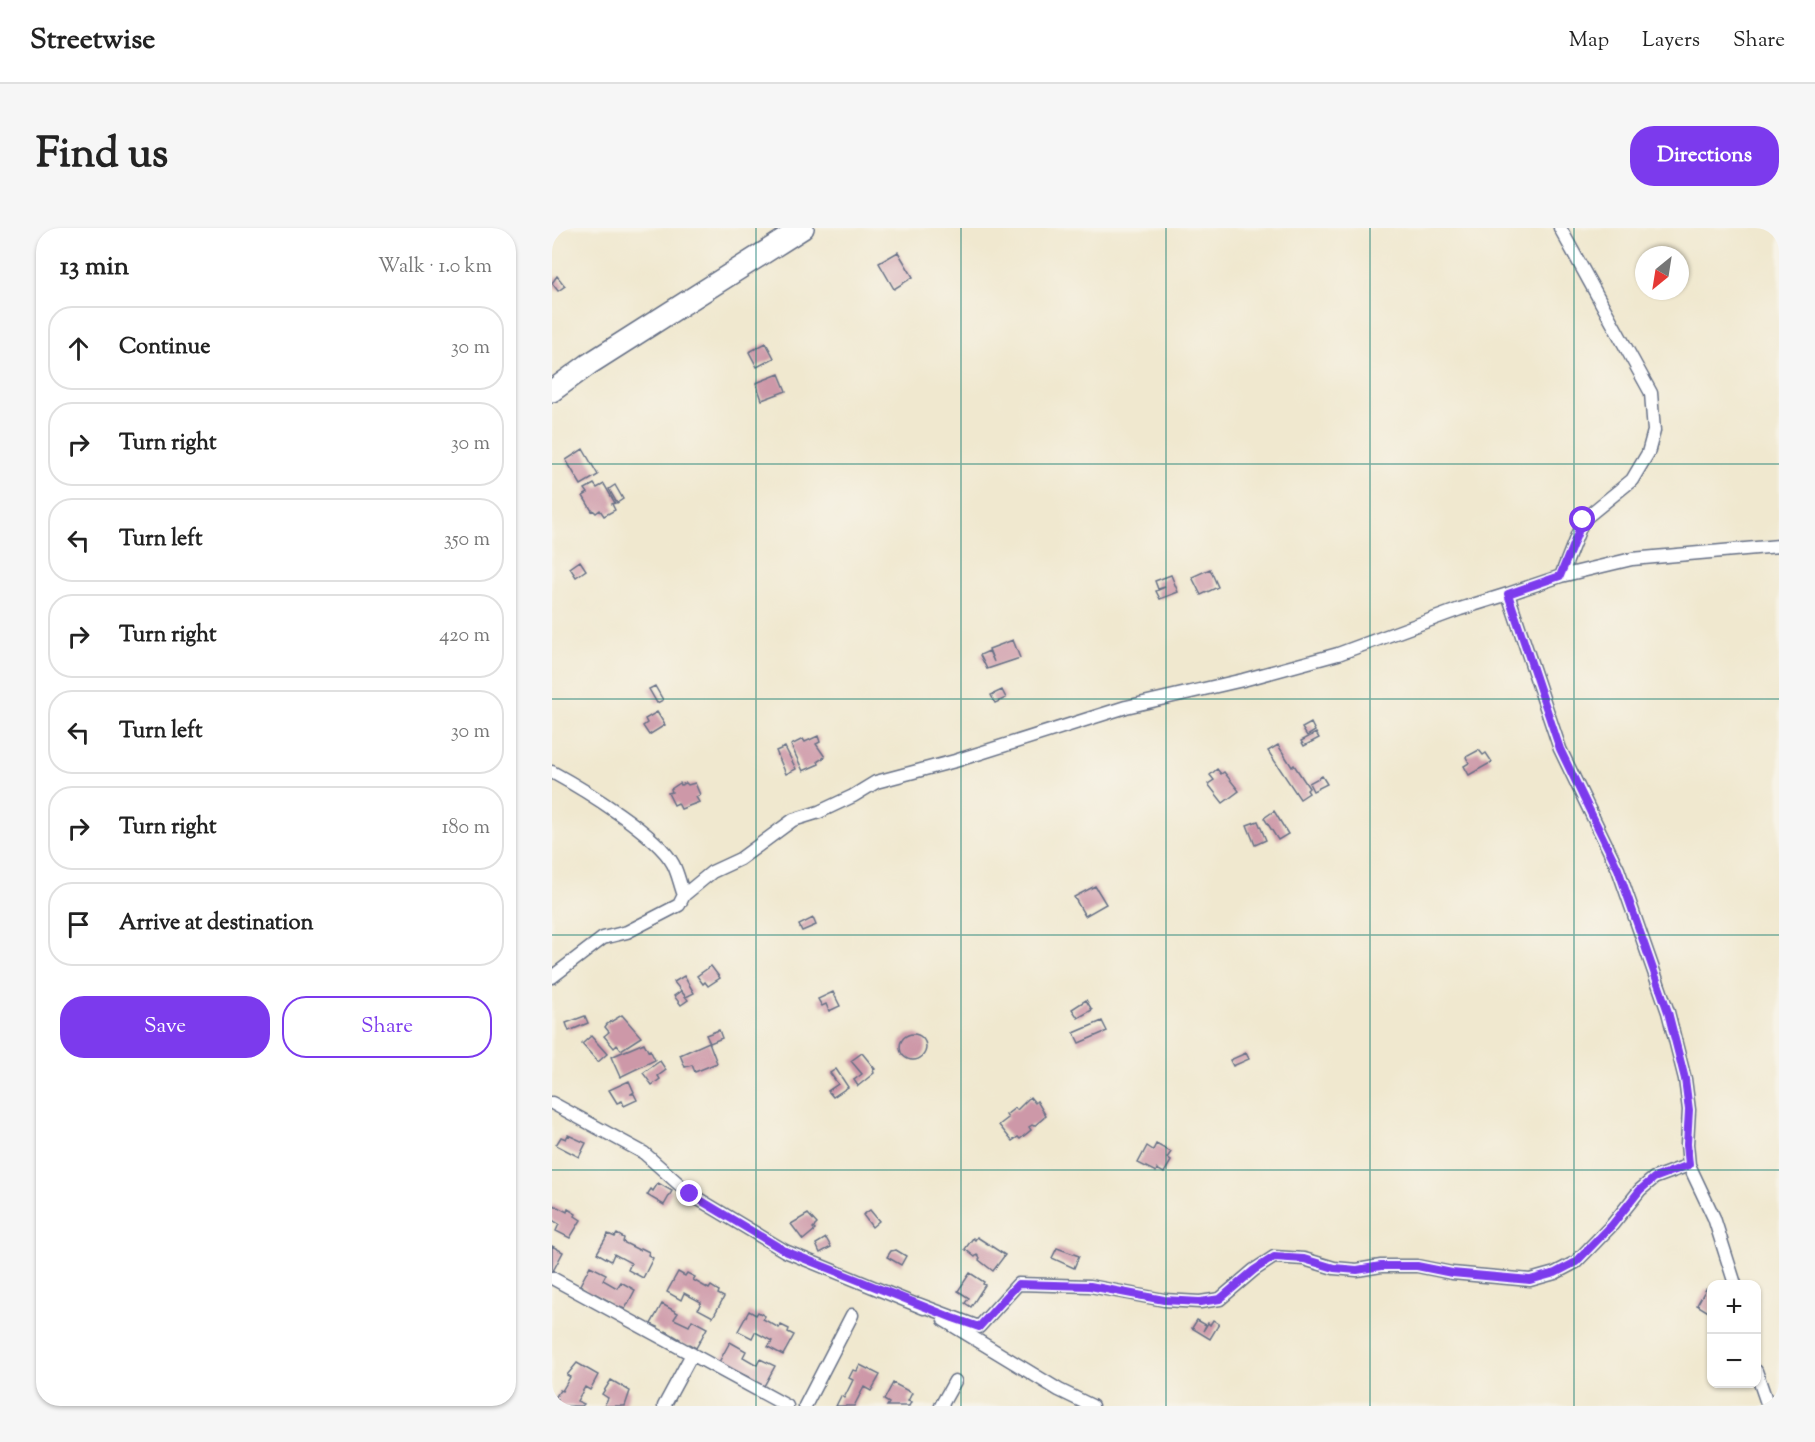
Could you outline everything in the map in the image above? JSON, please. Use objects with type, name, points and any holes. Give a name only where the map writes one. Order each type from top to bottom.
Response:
[{"type":"highway","points":[[552,391],[589,364],[803,228]]},
{"type":"street","points":[[1560,228],[1652,393],[1654,431],[1648,453],[1632,480],[1583,520],[1560,576]]},
{"type":"street","points":[[552,977],[603,938],[627,932],[679,906],[684,895],[712,872],[740,858],[793,820],[819,812],[876,782],[955,761],[1126,707],[1243,680],[1338,654],[1460,609],[1560,576],[1632,559],[1779,546]]},
{"type":"street","points":[[1508,594],[1560,749],[1618,869],[1668,1012],[1685,1079],[1689,1110],[1687,1144],[1689,1165],[1703,1191],[1718,1228],[1734,1280]]},
{"type":"street","points":[[552,772],[575,785],[655,841],[673,864],[684,895]]},
{"type":"street","points":[[552,1103],[644,1153],[690,1194],[785,1251],[979,1327],[1018,1284],[1090,1286],[1164,1300],[1200,1302],[1220,1299],[1254,1270],[1274,1257],[1304,1259],[1334,1268],[1357,1270],[1381,1266],[1417,1266],[1452,1273],[1530,1280],[1555,1273],[1576,1262],[1601,1237],[1640,1190],[1654,1178],[1689,1165]]},
{"type":"street","points":[[552,1278],[787,1406]]},
{"type":"street","points":[[918,1304],[1059,1390],[1092,1406]]},
{"type":"street","points":[[805,1406],[852,1315]]},
{"type":"street","points":[[664,1406],[692,1354]]},
{"type":"street","points":[[940,1406],[955,1380]]},
{"type":"street","points":[[1761,1386],[1768,1406]]},
{"type":"building","points":[[898,252],[913,277],[894,289],[879,263]]},
{"type":"building","points":[[557,276],[565,286],[558,291],[552,283]]},
{"type":"building","points":[[766,343],[774,358],[757,367],[749,352]]},
{"type":"building","points":[[779,374],[786,391],[762,400],[756,383]]},
{"type":"building","points":[[583,449],[598,475],[581,485],[566,460]]},
{"type":"building","points":[[594,484],[597,488],[604,484],[615,503],[612,504],[615,510],[604,516],[600,510],[596,513],[592,511],[583,496],[588,493],[585,489]]},
{"type":"building","points":[[615,485],[623,499],[617,503],[609,489]]},
{"type":"building","points":[[580,561],[586,570],[576,577],[570,568]]},
{"type":"building","points":[[1210,569],[1218,587],[1201,595],[1192,577]]},
{"type":"building","points":[[1171,575],[1178,592],[1160,599],[1156,591],[1165,587],[1158,589],[1155,581]]},
{"type":"building","points":[[1013,640],[1020,658],[987,669],[980,655],[989,651],[994,662],[989,649]]},
{"type":"building","points":[[655,686],[663,700],[657,703],[649,689]]},
{"type":"building","points":[[1002,690],[1006,698],[995,703],[991,695]]},
{"type":"building","points":[[657,712],[665,725],[649,735],[643,726],[647,723],[645,719]]},
{"type":"building","points":[[1311,723],[1315,731],[1307,736],[1302,728]]},
{"type":"building","points":[[1316,733],[1319,738],[1304,746],[1301,741]]},
{"type":"building","points":[[818,736],[820,742],[816,744],[825,757],[818,761],[819,764],[803,771],[791,745],[803,739],[805,742]]},
{"type":"building","points":[[1278,745],[1309,788],[1307,790],[1309,793],[1300,799],[1268,751]]},
{"type":"building","points":[[785,747],[796,769],[786,774],[776,751]]},
{"type":"building","points":[[1479,750],[1483,755],[1486,753],[1492,762],[1469,775],[1464,766],[1469,763],[1466,757]]},
{"type":"building","points":[[1217,769],[1221,774],[1224,772],[1239,791],[1223,803],[1208,784],[1214,780],[1210,775]]},
{"type":"building","points":[[1322,776],[1327,784],[1313,791],[1309,783]]},
{"type":"building","points":[[680,783],[688,785],[695,783],[700,795],[696,797],[699,802],[681,809],[678,803],[674,805],[668,793]]},
{"type":"building","points":[[1274,811],[1288,834],[1278,840],[1264,818]]},
{"type":"building","points":[[1258,821],[1266,840],[1255,845],[1247,825]]},
{"type":"building","points":[[1095,886],[1106,904],[1085,916],[1074,897]]},
{"type":"building","points":[[813,918],[816,925],[802,931],[799,925]]},
{"type":"building","points":[[711,966],[720,978],[708,986],[705,982],[703,984],[697,976]]},
{"type":"building","points":[[684,976],[694,993],[686,997],[674,982]]},
{"type":"building","points":[[681,991],[688,1000],[681,1005],[674,996]]},
{"type":"building","points":[[833,992],[840,1006],[829,1011],[826,1004],[822,1006],[818,999]]},
{"type":"building","points":[[1086,1000],[1092,1010],[1078,1018],[1072,1009]]},
{"type":"building","points":[[622,1015],[641,1037],[621,1050],[617,1045],[614,1048],[604,1036],[609,1032],[605,1027],[607,1024]]},
{"type":"building","points":[[585,1016],[588,1023],[569,1031],[566,1023]]},
{"type":"building","points":[[1102,1021],[1107,1031],[1079,1043],[1074,1033]]},
{"type":"building","points":[[719,1030],[722,1038],[710,1043],[706,1035]]},
{"type":"building","points":[[913,1034],[922,1038],[926,1047],[922,1056],[913,1060],[904,1056],[900,1047],[904,1038]]},
{"type":"building","points":[[591,1036],[607,1054],[598,1062],[582,1044]]},
{"type":"building","points":[[709,1042],[717,1063],[695,1072],[692,1065],[685,1067],[680,1055]]},
{"type":"building","points":[[644,1043],[655,1060],[620,1077],[611,1057]]},
{"type":"building","points":[[862,1053],[875,1069],[874,1073],[858,1086],[854,1080],[862,1074],[851,1061]]},
{"type":"building","points":[[1246,1053],[1249,1059],[1233,1066],[1230,1060]]},
{"type":"building","points":[[660,1061],[666,1070],[652,1085],[643,1073]]},
{"type":"building","points":[[836,1069],[848,1087],[833,1097],[828,1091],[838,1084],[830,1073]]},
{"type":"building","points":[[629,1081],[634,1092],[631,1094],[634,1094],[637,1100],[624,1106],[622,1101],[617,1103],[609,1090]]},
{"type":"building","points":[[1030,1097],[1035,1103],[1037,1101],[1046,1116],[1034,1126],[1029,1127],[1031,1130],[1020,1139],[1018,1137],[1012,1141],[999,1125],[1008,1118],[1006,1115],[1015,1108],[1017,1110]]},
{"type":"building","points":[[568,1135],[586,1143],[579,1157],[556,1145],[561,1137],[566,1139]]},
{"type":"building","points":[[1156,1144],[1171,1152],[1167,1158],[1171,1161],[1164,1173],[1157,1169],[1156,1172],[1138,1163],[1147,1146],[1153,1150]]},
{"type":"building","points":[[658,1183],[672,1191],[664,1205],[647,1195]]},
{"type":"building","points":[[552,1204],[567,1212],[568,1209],[581,1220],[570,1238],[556,1231],[559,1224],[552,1220]]},
{"type":"building","points":[[870,1210],[879,1221],[872,1227],[863,1215]]},
{"type":"building","points":[[808,1214],[817,1224],[813,1228],[815,1230],[803,1240],[791,1224]]},
{"type":"building","points":[[608,1234],[615,1237],[617,1234],[624,1238],[623,1242],[649,1252],[648,1255],[653,1258],[643,1278],[628,1270],[631,1263],[614,1254],[611,1261],[597,1253]]},
{"type":"building","points":[[977,1237],[1005,1255],[993,1271],[979,1260],[977,1255],[975,1257],[965,1249],[973,1238],[975,1240]]},
{"type":"building","points":[[826,1238],[831,1247],[820,1253],[816,1244]]},
{"type":"building","points":[[552,1246],[563,1252],[552,1273]]},
{"type":"building","points":[[1057,1248],[1079,1256],[1074,1268],[1052,1258]]},
{"type":"building","points":[[896,1250],[906,1256],[901,1265],[887,1257],[891,1251]]},
{"type":"building","points":[[590,1266],[606,1274],[603,1280],[617,1288],[621,1282],[635,1290],[625,1309],[617,1306],[616,1308],[607,1303],[609,1301],[585,1291],[586,1289],[580,1285]]},
{"type":"building","points":[[678,1272],[685,1276],[687,1273],[695,1277],[693,1280],[709,1289],[711,1286],[724,1297],[713,1317],[698,1309],[701,1302],[684,1293],[681,1300],[667,1292]]},
{"type":"building","points":[[970,1273],[985,1285],[971,1307],[965,1303],[969,1298],[958,1291]]},
{"type":"building","points":[[1706,1289],[1707,1290],[1707,1311],[1697,1305]]},
{"type":"building","points":[[662,1304],[678,1313],[674,1319],[689,1326],[692,1320],[707,1328],[696,1348],[679,1342],[680,1339],[666,1331],[665,1334],[651,1324]]},
{"type":"building","points":[[749,1311],[756,1315],[758,1312],[765,1316],[763,1319],[779,1328],[781,1325],[789,1329],[788,1332],[794,1335],[783,1355],[768,1347],[772,1341],[755,1332],[752,1338],[738,1331]]},
{"type":"building","points":[[1197,1320],[1206,1325],[1203,1331],[1213,1320],[1219,1324],[1210,1339],[1192,1328]]},
{"type":"building","points":[[730,1342],[746,1351],[743,1357],[757,1365],[760,1359],[775,1366],[764,1386],[747,1380],[748,1377],[734,1370],[733,1372],[719,1362]]},
{"type":"building","points":[[577,1363],[598,1375],[590,1390],[585,1387],[577,1401],[584,1404],[582,1406],[555,1406],[558,1400],[555,1398],[560,1390],[562,1391],[570,1377],[567,1375]]},
{"type":"building","points":[[860,1365],[880,1375],[871,1391],[864,1387],[854,1406],[836,1406],[841,1396],[844,1398],[853,1380],[849,1378],[853,1370],[857,1371]]},
{"type":"building","points":[[611,1380],[630,1391],[625,1406],[604,1406],[608,1398],[602,1394]]},
{"type":"building","points":[[893,1383],[912,1393],[908,1401],[911,1402],[909,1406],[887,1406],[889,1403],[884,1400]]},
{"type":"route","points":[[690,1194],[785,1251],[979,1327],[1018,1284],[1090,1286],[1164,1300],[1200,1302],[1220,1299],[1254,1270],[1274,1257],[1304,1259],[1334,1268],[1357,1270],[1381,1266],[1417,1266],[1452,1273],[1530,1280],[1555,1273],[1576,1262],[1612,1225],[1640,1190],[1654,1178],[1689,1165],[1687,1144],[1689,1110],[1685,1079],[1668,1012],[1618,869],[1560,749],[1508,594],[1560,576],[1583,520]]}]
